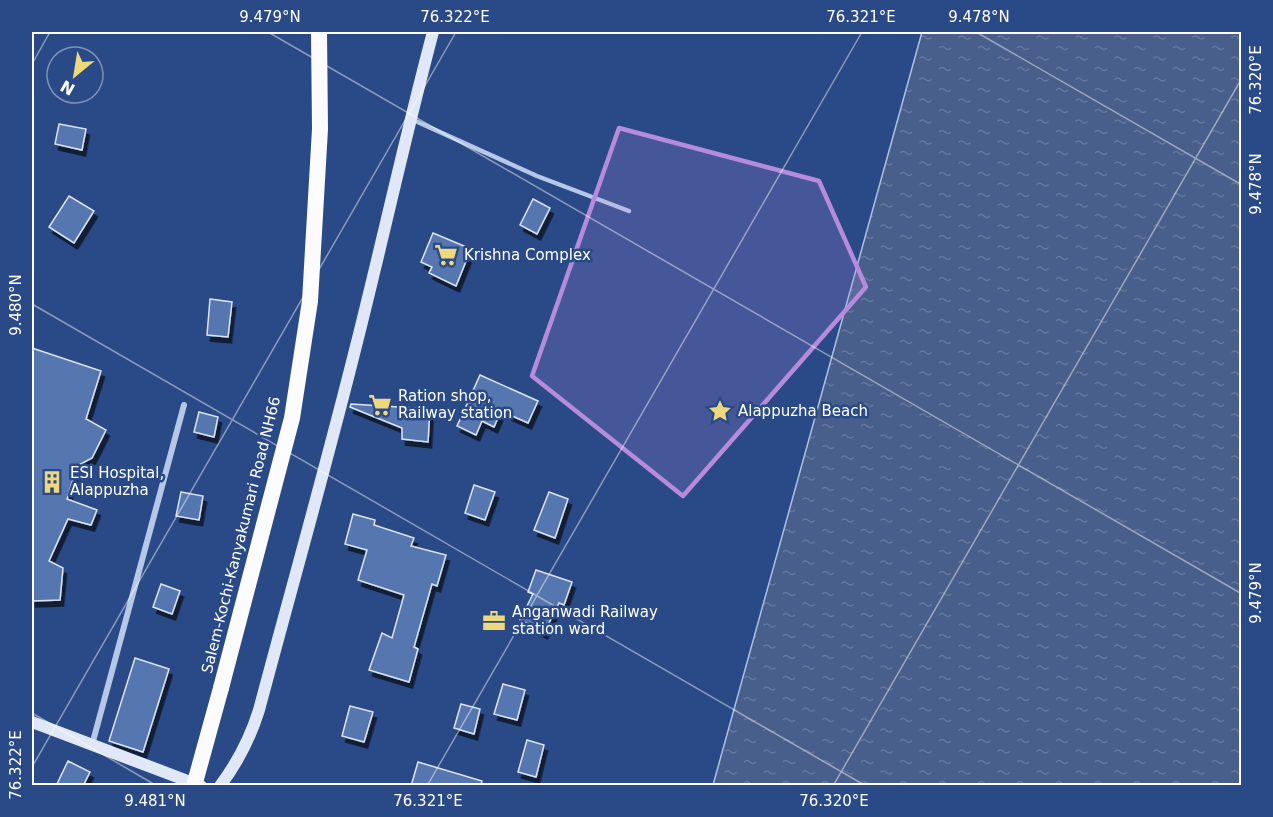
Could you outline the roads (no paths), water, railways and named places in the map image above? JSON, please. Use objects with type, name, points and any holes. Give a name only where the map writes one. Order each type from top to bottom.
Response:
[{"type":"highway","name":"Salem-Kochi-Kanyakumari Road NH66","points":[[194,786],[292,418],[310,301],[320,129],[319,32]]},
{"type":"main road","points":[[220,786],[242,753],[259,711],[355,352],[433,32]]},
{"type":"main road","points":[[32,723],[201,786]]},
{"type":"street","points":[[92,745],[184,405]]},
{"type":"lane","points":[[410,119],[537,176],[629,211]]},
{"type":"water","points":[[922,32],[1241,32],[1241,785],[713,785]]},
{"type":"place","name":"Krishna Complex","points":[[446,255]]},
{"type":"place","name":"Ration shop, Railway station","points":[[380,405]]},
{"type":"place","name":"Alappuzha Beach","points":[[720,411]]},
{"type":"place","name":"ESI Hospital, Alappuzha","points":[[52,482]]},
{"type":"place","name":"Anganwadi Railway station ward","points":[[494,621]]}]
